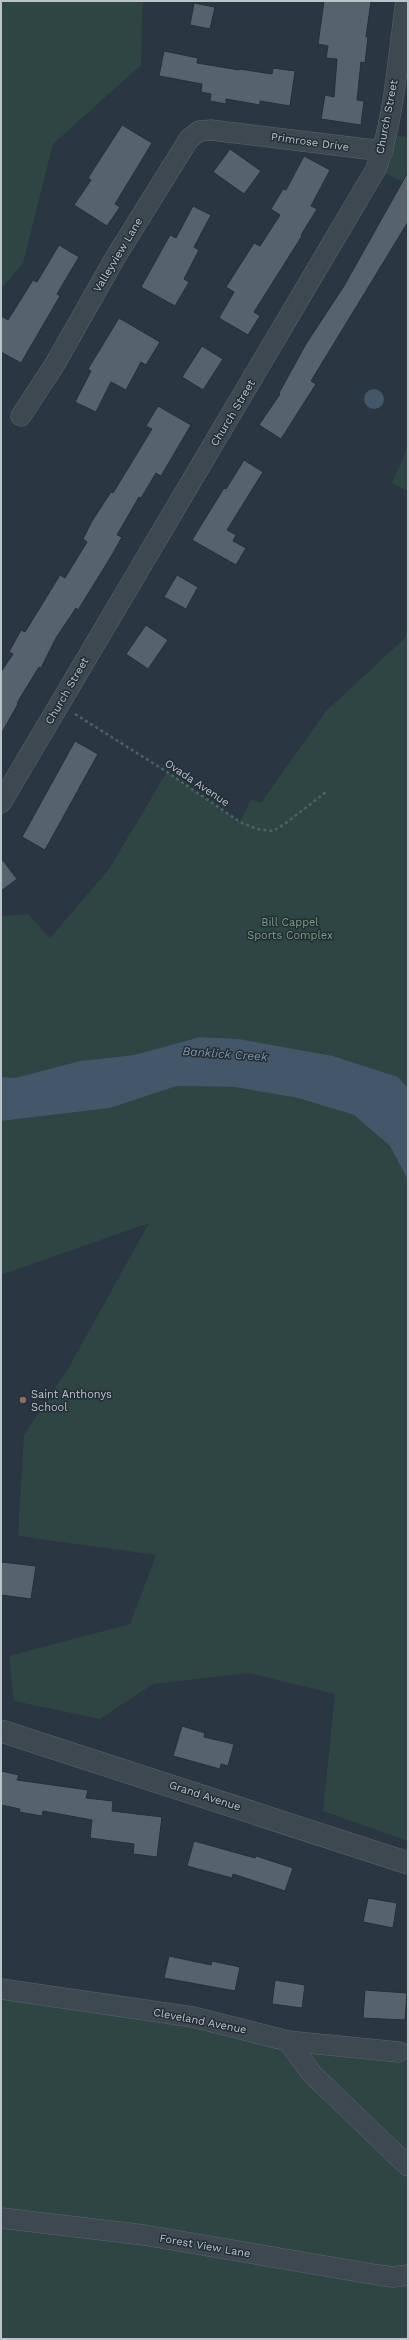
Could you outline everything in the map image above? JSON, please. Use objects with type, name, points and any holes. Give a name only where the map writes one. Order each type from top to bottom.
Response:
[{"type":"street","name":"Church Street","points":[[1,803],[240,402],[332,241],[376,168],[383,152],[406,1]]},
{"type":"street","name":"Valleyview Lane","points":[[21,416],[55,364],[115,258],[189,139],[199,131],[237,132]]},
{"type":"street","name":"Primrose Drive","points":[[237,132],[383,152]]},
{"type":"street","name":"Grand Avenue","points":[[1,1731],[408,1863]]},
{"type":"street","name":"Cleveland Avenue","points":[[1,1989],[193,2017],[288,2041],[399,2052]]},
{"type":"street","points":[[288,2041],[312,2074],[408,2166]]},
{"type":"street","name":"Forest View Lane","points":[[1,2218],[144,2235],[378,2275],[393,2277],[408,2275]]},
{"type":"path","name":"Ovada Avenue","points":[[59,704],[167,772],[240,822],[257,829],[273,831],[286,823],[326,792]]},
{"type":"green space","points":[[1,1],[143,1],[141,65],[53,144],[23,263],[1,289]]},
{"type":"green space","points":[[386,134],[408,137],[408,184],[376,169]]},
{"type":"green space","points":[[408,446],[408,491],[392,483]]},
{"type":"green space","name":"Bill Cappel Sports Complex","points":[[408,629],[408,1088],[398,1077],[333,1056],[239,1039],[200,1037],[134,1055],[80,1061],[15,1078],[1,1077],[1,916],[28,914],[50,938],[109,869],[167,772],[240,822],[251,799],[261,803],[326,711],[405,638]]},
{"type":"green space","points":[[177,1086],[234,1087],[298,1098],[354,1115],[390,1146],[408,1180],[408,1841],[323,1811],[335,1694],[249,1673],[153,1684],[100,1719],[14,1701],[9,1656],[130,1624],[156,1555],[18,1536],[24,1435],[69,1367],[149,1223],[1,1275],[1,1121],[110,1108]]},
{"type":"green space","points":[[1,1989],[399,2052],[408,2037],[408,2339],[1,2339]]},
{"type":"water","points":[[370,389],[378,389],[384,395],[384,403],[378,409],[370,409],[364,403],[364,395]]},
{"type":"water","name":"Banklick Creek","points":[[200,1037],[239,1039],[333,1056],[398,1077],[408,1088],[408,1180],[390,1146],[354,1115],[298,1098],[234,1087],[177,1086],[110,1108],[1,1121],[1,1077],[15,1078],[80,1061],[134,1055]]},
{"type":"building","points":[[324,1],[371,1],[366,37],[368,37],[365,63],[361,62],[357,100],[364,101],[361,125],[321,119],[325,95],[334,97],[337,59],[326,58],[328,46],[318,44]]},
{"type":"building","points":[[194,3],[215,7],[210,29],[190,25]]},
{"type":"building","points":[[164,51],[198,58],[197,63],[239,70],[272,74],[273,68],[295,71],[290,106],[260,101],[260,105],[226,99],[226,104],[210,101],[211,94],[201,92],[202,84],[159,76]]},
{"type":"building","points":[[122,125],[152,143],[115,204],[120,207],[107,226],[74,205],[91,180],[88,178]]},
{"type":"building","points":[[230,149],[261,171],[244,194],[213,172]]},
{"type":"building","points":[[304,156],[330,170],[311,206],[317,209],[301,235],[302,236],[254,312],[260,316],[248,335],[219,318],[234,292],[226,287],[254,243],[260,246],[280,215],[271,209],[283,189],[286,190]]},
{"type":"building","points":[[408,172],[408,222],[311,381],[316,384],[281,439],[259,425],[280,394],[279,393],[306,344],[344,286]]},
{"type":"building","points":[[193,206],[211,215],[194,247],[199,250],[184,279],[189,282],[175,306],[141,287],[170,235],[176,238]]},
{"type":"building","points":[[59,245],[79,257],[57,294],[60,296],[21,363],[1,352],[1,316],[8,320],[33,280],[37,282]]},
{"type":"building","points":[[119,318],[160,342],[146,365],[141,362],[126,390],[111,382],[96,412],[75,402],[91,371],[88,369]]},
{"type":"building","points":[[202,346],[223,359],[203,390],[182,377]]},
{"type":"building","points":[[158,406],[191,425],[161,476],[156,473],[141,498],[139,497],[117,535],[122,537],[112,555],[78,610],[76,608],[56,638],[41,668],[39,667],[17,703],[18,704],[1,734],[1,672],[13,654],[9,652],[21,630],[25,632],[60,575],[65,578],[87,542],[83,539],[92,521],[111,492],[113,493],[152,429],[146,426]]},
{"type":"building","points":[[244,460],[263,472],[227,530],[236,535],[233,541],[246,548],[236,565],[192,540],[224,488],[226,489]]},
{"type":"building","points":[[177,575],[198,587],[186,609],[164,597]]},
{"type":"building","points":[[146,625],[168,640],[148,669],[126,654]]},
{"type":"building","points":[[75,741],[98,754],[45,850],[22,837]]},
{"type":"building","points":[[1,858],[17,879],[1,891]]},
{"type":"building","points":[[1,1562],[36,1566],[31,1599],[1,1595]]},
{"type":"building","points":[[182,1726],[205,1733],[204,1737],[234,1744],[228,1766],[221,1764],[220,1769],[173,1756]]},
{"type":"building","points":[[1,1771],[19,1775],[17,1780],[88,1790],[86,1798],[113,1801],[112,1811],[162,1817],[157,1857],[133,1854],[134,1844],[90,1838],[92,1820],[43,1811],[42,1816],[19,1812],[20,1809],[1,1805]]},
{"type":"building","points":[[194,1841],[255,1858],[256,1856],[293,1868],[285,1891],[233,1874],[232,1878],[187,1866]]},
{"type":"building","points":[[368,1898],[397,1903],[393,1928],[363,1922]]},
{"type":"building","points":[[169,1956],[211,1965],[212,1961],[240,1967],[235,1991],[164,1978]]},
{"type":"building","points":[[275,1980],[305,1985],[302,2008],[272,2004]]},
{"type":"building","points":[[365,1990],[407,1993],[405,2020],[363,2018]]},
{"type":"place","name":"Saint Anthonys School","points":[[23,1400]]}]
